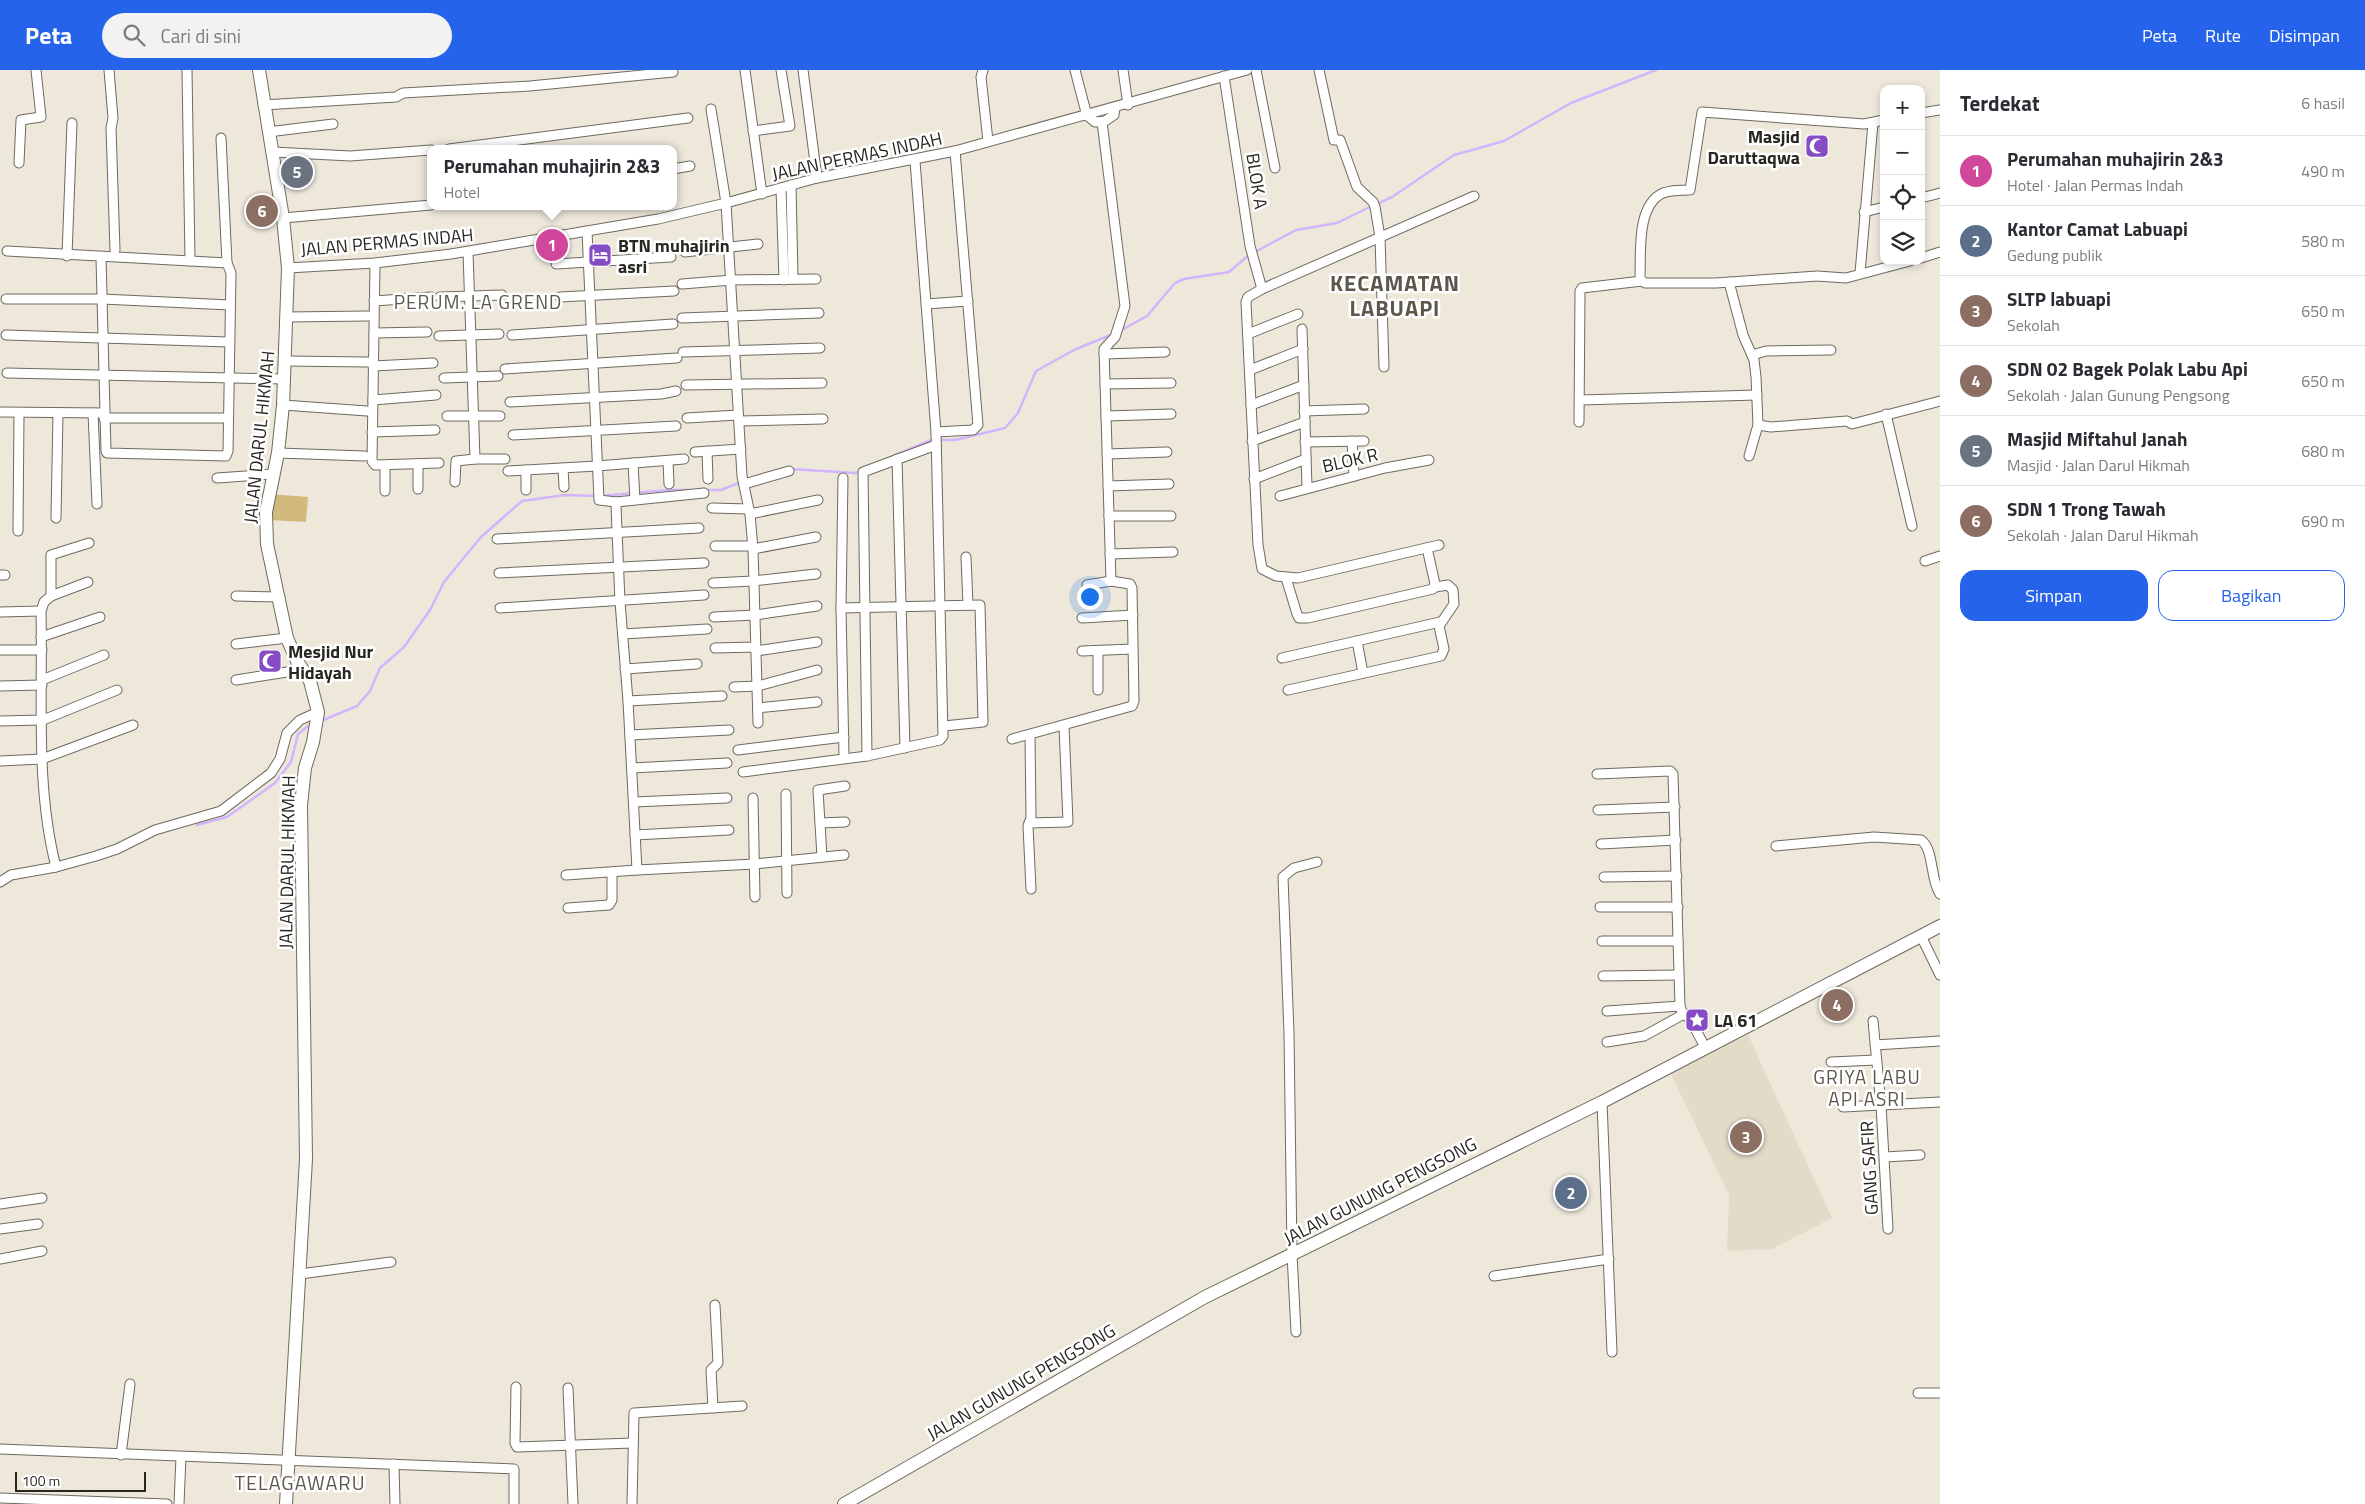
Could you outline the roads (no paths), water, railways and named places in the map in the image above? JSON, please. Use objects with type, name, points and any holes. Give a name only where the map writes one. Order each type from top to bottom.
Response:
[{"type":"street","points":[[19,164],[21,120],[41,118],[36,70]]},
{"type":"street","points":[[109,70],[113,118],[111,128],[115,250]]},
{"type":"street","points":[[187,70],[190,261]]},
{"type":"street","name":"JALAN DARUL HIKMAH","points":[[259,70],[263,105],[273,152],[283,218],[288,268],[284,405],[278,453],[266,512],[266,533],[269,557],[280,598],[287,638],[300,666],[310,681],[317,718],[304,768],[301,824],[306,1159],[286,1504]]},
{"type":"street","points":[[746,70],[762,194]]},
{"type":"street","points":[[754,131],[790,126],[781,70]]},
{"type":"street","points":[[803,70],[816,178]]},
{"type":"street","points":[[983,70],[981,77],[988,141]]},
{"type":"street","points":[[1075,70],[1087,116],[1095,122],[1102,122],[1112,118],[1115,108]]},
{"type":"street","points":[[1123,70],[1128,105]]},
{"type":"street","name":"JALAN PERMAS INDAH","points":[[288,268],[375,263],[468,252],[587,231],[726,203],[816,178],[915,161],[955,151],[1128,105],[1247,70]]},
{"type":"street","points":[[1256,70],[1275,168]]},
{"type":"street","points":[[1319,70],[1334,140],[1340,140],[1357,187],[1374,205],[1380,237],[1384,367]]},
{"type":"street","points":[[263,105],[396,97],[403,93],[490,89],[673,72]]},
{"type":"street","name":"BLOK A","points":[[1224,76],[1250,246],[1262,289]]},
{"type":"street","points":[[711,109],[726,203],[732,280],[738,418],[743,480],[753,548],[758,723]]},
{"type":"street","points":[[1925,112],[1940,110]]},
{"type":"street","points":[[1642,281],[1644,216],[1647,208],[1657,196],[1672,191],[1690,190],[1702,112],[1864,124],[1880,121]]},
{"type":"street","points":[[480,145],[688,118]]},
{"type":"street","points":[[1102,122],[1125,306],[1115,332],[1105,346],[1104,354],[1111,581]]},
{"type":"street","points":[[67,256],[72,123]]},
{"type":"street","points":[[1860,272],[1873,123]]},
{"type":"street","points":[[268,132],[334,124]]},
{"type":"street","points":[[101,258],[102,374],[105,448],[107,453],[223,456],[228,451],[231,273],[227,263],[221,138]]},
{"type":"street","points":[[273,152],[350,156],[427,150]]},
{"type":"street","points":[[867,756],[863,472],[897,459],[936,438],[973,430],[978,425],[955,151]]},
{"type":"street","points":[[743,772],[867,756],[940,740],[943,736],[936,438],[915,161]]},
{"type":"street","points":[[677,168],[690,166]]},
{"type":"street","points":[[788,279],[791,185]]},
{"type":"street","points":[[781,188],[788,279]]},
{"type":"street","points":[[1925,197],[1940,193]]},
{"type":"street","points":[[1439,546],[1298,578],[1286,578],[1268,573],[1261,566],[1254,479],[1246,299],[1262,289],[1474,196]]},
{"type":"street","points":[[283,218],[427,205]]},
{"type":"street","points":[[1864,212],[1880,208]]},
{"type":"street","points":[[587,231],[599,496],[616,502],[635,494],[704,494]]},
{"type":"street","points":[[685,252],[758,244]]},
{"type":"street","points":[[7,252],[227,263]]},
{"type":"street","points":[[468,252],[475,459]]},
{"type":"street","points":[[1925,257],[1940,252]]},
{"type":"street","points":[[556,264],[671,257]]},
{"type":"street","points":[[375,263],[374,333],[370,364],[373,400],[372,463],[385,466],[438,463]]},
{"type":"street","points":[[1579,422],[1580,291],[1582,288],[1642,281],[1671,284],[1817,276],[1846,278],[1860,272],[1878,271],[1897,265]]},
{"type":"street","points":[[682,284],[732,280],[816,279]]},
{"type":"street","points":[[1729,282],[1741,329],[1752,355],[1757,395],[1758,425],[1749,456]]},
{"type":"street","points":[[560,297],[674,291]]},
{"type":"street","points":[[374,302],[469,295],[502,295]]},
{"type":"street","points":[[6,299],[102,299],[230,305]]},
{"type":"street","points":[[926,304],[968,301]]},
{"type":"street","points":[[682,318],[818,313]]},
{"type":"street","points":[[1248,334],[1298,314]]},
{"type":"street","points":[[287,317],[368,316]]},
{"type":"street","points":[[512,335],[673,324]]},
{"type":"street","points":[[1302,330],[1307,487]]},
{"type":"street","points":[[374,333],[427,332]]},
{"type":"street","points":[[439,336],[499,334]]},
{"type":"street","points":[[6,335],[229,342]]},
{"type":"street","points":[[506,368],[592,365],[734,351],[820,348]]},
{"type":"street","points":[[1250,370],[1303,349]]},
{"type":"street","points":[[1752,355],[1773,350],[1831,350]]},
{"type":"street","points":[[1104,354],[1165,352]]},
{"type":"street","points":[[285,361],[370,364],[433,363]]},
{"type":"street","points":[[7,373],[284,379]]},
{"type":"street","points":[[444,378],[498,376]]},
{"type":"street","points":[[686,385],[822,383]]},
{"type":"street","points":[[1105,384],[1171,383]]},
{"type":"street","points":[[1251,406],[1304,385]]},
{"type":"street","points":[[510,402],[594,398],[676,391]]},
{"type":"street","points":[[373,400],[436,395]]},
{"type":"street","points":[[1580,400],[1757,395]]},
{"type":"street","points":[[1758,425],[1771,426],[1847,421],[1852,424],[1940,401]]},
{"type":"street","points":[[284,405],[367,410]]},
{"type":"street","points":[[1304,411],[1364,409]]},
{"type":"street","points":[[0,412],[228,418]]},
{"type":"street","points":[[18,530],[19,413]]},
{"type":"street","points":[[93,413],[97,504]]},
{"type":"street","points":[[56,518],[58,414]]},
{"type":"street","points":[[1106,416],[1171,414]]},
{"type":"street","points":[[1886,414],[1912,526]]},
{"type":"street","points":[[447,416],[500,416]]},
{"type":"street","points":[[687,418],[823,419]]},
{"type":"street","points":[[1252,442],[1305,422]]},
{"type":"street","points":[[513,435],[676,426]]},
{"type":"street","points":[[372,432],[435,430]]},
{"type":"street","points":[[1352,441],[1354,476]]},
{"type":"street","points":[[1305,442],[1364,441]]},
{"type":"street","points":[[695,452],[741,450]]},
{"type":"street","points":[[707,451],[708,479]]},
{"type":"street","points":[[1107,454],[1167,452]]},
{"type":"street","points":[[278,453],[365,456]]},
{"type":"street","points":[[456,482],[456,461],[505,459]]},
{"type":"street","points":[[508,471],[684,459]]},
{"type":"street","points":[[897,459],[905,748]]},
{"type":"street","points":[[1254,479],[1306,459]]},
{"type":"street","name":"BLOK R","points":[[1280,496],[1307,487],[1429,460]]},
{"type":"street","points":[[668,461],[669,484]]},
{"type":"street","points":[[633,463],[635,494]]},
{"type":"street","points":[[418,464],[418,489]]},
{"type":"street","points":[[385,466],[385,490]]},
{"type":"street","points":[[563,468],[564,487]]},
{"type":"street","points":[[526,470],[526,490]]},
{"type":"street","points":[[743,480],[789,471]]},
{"type":"street","points":[[216,478],[274,474]]},
{"type":"street","points":[[843,478],[841,608],[844,758]]},
{"type":"street","points":[[1108,486],[1169,484]]},
{"type":"street","points":[[712,508],[749,512],[818,500]]},
{"type":"street","points":[[616,502],[620,602],[628,701],[637,870]]},
{"type":"street","points":[[1109,516],[1171,516]]},
{"type":"street","points":[[497,539],[699,528]]},
{"type":"street","points":[[716,546],[753,548],[816,537]]},
{"type":"street","points":[[51,596],[51,555],[89,542]]},
{"type":"street","points":[[1427,548],[1435,587]]},
{"type":"street","points":[[1110,554],[1173,552]]},
{"type":"street","points":[[1925,561],[1940,556]]},
{"type":"street","points":[[966,557],[968,605]]},
{"type":"street","points":[[498,573],[704,563]]},
{"type":"street","points":[[713,583],[816,574]]},
{"type":"street","points":[[1286,578],[1297,614],[1302,618],[1448,585],[1453,590],[1454,604],[1439,626],[1444,649],[1442,656],[1288,690]]},
{"type":"street","points":[[1012,739],[1132,706],[1134,701],[1132,588],[1130,584],[1111,581],[1087,585]]},
{"type":"street","points":[[56,867],[46,809],[42,759],[41,611],[44,602],[51,596],[88,582]]},
{"type":"street","points":[[500,608],[620,602],[704,595]]},
{"type":"street","points":[[236,596],[280,598]]},
{"type":"street","points":[[841,608],[968,605],[980,607],[984,721],[980,724],[944,726]]},
{"type":"street","points":[[714,617],[755,615],[817,606]]},
{"type":"street","points":[[0,612],[41,611]]},
{"type":"street","points":[[1082,618],[1133,615]]},
{"type":"street","points":[[42,637],[100,617]]},
{"type":"street","points":[[1282,658],[1440,622]]},
{"type":"street","points":[[623,634],[707,629]]},
{"type":"street","points":[[236,644],[287,638]]},
{"type":"street","points":[[1357,641],[1364,673]]},
{"type":"street","points":[[715,648],[756,649],[817,642]]},
{"type":"street","points":[[1082,651],[1133,649]]},
{"type":"street","points":[[0,650],[42,650]]},
{"type":"street","points":[[1098,651],[1098,690]]},
{"type":"street","points":[[0,686],[42,682],[104,655]]},
{"type":"street","points":[[625,669],[697,664]]},
{"type":"street","points":[[236,680],[287,672],[300,666]]},
{"type":"street","points":[[734,687],[758,686],[817,670]]},
{"type":"street","points":[[0,721],[43,720],[117,690]]},
{"type":"street","points":[[628,701],[722,696]]},
{"type":"street","points":[[758,708],[817,702]]},
{"type":"street","points":[[0,882],[11,875],[56,867],[117,849],[170,825],[221,810],[271,774],[280,759],[288,733],[300,720],[317,718]]},
{"type":"street","points":[[0,761],[42,759],[133,724]]},
{"type":"street","points":[[1029,823],[1068,822],[1064,726]]},
{"type":"street","points":[[630,735],[729,730]]},
{"type":"street","points":[[1030,735],[1031,818],[1029,823],[1031,889]]},
{"type":"street","points":[[738,750],[844,737]]},
{"type":"street","points":[[632,768],[727,763]]},
{"type":"street","points":[[1598,774],[1672,772],[1678,907],[1678,975],[1682,1010],[1690,1019],[1705,1047]]},
{"type":"street","points":[[822,857],[818,790],[844,786]]},
{"type":"street","points":[[786,794],[787,893]]},
{"type":"street","points":[[634,802],[727,798]]},
{"type":"street","points":[[753,798],[755,897]]},
{"type":"street","points":[[1598,810],[1675,807]]},
{"type":"street","points":[[820,823],[845,822]]},
{"type":"street","points":[[635,835],[729,830]]},
{"type":"street","points":[[1776,846],[1874,837],[1921,840],[1928,847],[1933,881],[1940,894]]},
{"type":"street","points":[[1601,844],[1676,840]]},
{"type":"street","points":[[566,875],[755,864],[844,855]]},
{"type":"street","points":[[1296,1332],[1292,1254],[1289,1033],[1283,877],[1294,868],[1317,862]]},
{"type":"street","points":[[568,908],[609,905],[612,900],[612,872]]},
{"type":"street","points":[[1604,877],[1676,876]]},
{"type":"street","points":[[1600,907],[1678,907]]},
{"type":"street","name":"JALAN GUNUNG PENGSONG","points":[[844,1504],[1168,1316],[1602,1102],[1940,926]]},
{"type":"street","points":[[1921,936],[1940,975]]},
{"type":"street","points":[[1602,941],[1678,941]]},
{"type":"street","points":[[1603,976],[1678,975]]},
{"type":"street","points":[[1607,1010],[1682,1010]]},
{"type":"street","points":[[1606,1042],[1644,1036],[1682,1010]]},
{"type":"street","name":"GANG SAFIR","points":[[1873,1021],[1882,1105],[1888,1228]]},
{"type":"street","points":[[1875,1045],[1940,1041]]},
{"type":"street","points":[[1831,1062],[1876,1060]]},
{"type":"street","points":[[1602,1102],[1612,1352]]},
{"type":"street","points":[[1843,1107],[1940,1102]]},
{"type":"street","points":[[1885,1157],[1920,1155]]},
{"type":"street","points":[[0,1204],[42,1198]]},
{"type":"street","points":[[0,1229],[38,1224]]},
{"type":"street","points":[[0,1259],[42,1252]]},
{"type":"street","points":[[1494,1276],[1609,1259]]},
{"type":"street","points":[[300,1274],[391,1262]]},
{"type":"street","points":[[713,1408],[711,1370],[718,1363],[715,1305]]},
{"type":"street","points":[[121,1454],[130,1384]]},
{"type":"street","points":[[516,1387],[515,1446],[633,1444]]},
{"type":"street","points":[[568,1388],[573,1504]]},
{"type":"street","points":[[1918,1393],[1940,1393]]},
{"type":"street","points":[[632,1504],[634,1413],[742,1406]]},
{"type":"street","points":[[0,1449],[514,1469],[514,1504]]},
{"type":"street","points":[[179,1504],[181,1457]]},
{"type":"street","points":[[394,1464],[394,1504]]},
{"type":"street","points":[[0,1498],[167,1504]]},
{"type":"waterway","points":[[1377,204],[1392,197],[1454,155],[1504,141],[1571,103],[1656,70]]},
{"type":"waterway","points":[[1255,252],[1296,230],[1337,223],[1372,206]]},
{"type":"waterway","points":[[1120,331],[1147,316],[1175,283],[1184,279],[1229,272],[1250,254]]},
{"type":"waterway","points":[[884,460],[931,440],[955,440],[1005,428],[1018,413],[1036,371],[1074,350],[1113,334]]},
{"type":"waterway","points":[[790,469],[855,473],[861,471]]},
{"type":"waterway","points":[[756,476],[770,472]]},
{"type":"waterway","points":[[704,490],[721,490],[741,482]]},
{"type":"waterway","points":[[601,496],[667,490],[693,490]]},
{"type":"waterway","points":[[321,721],[357,706],[370,691],[380,668],[404,647],[430,610],[444,582],[481,537],[522,501],[565,495],[596,496]]},
{"type":"waterway","points":[[197,825],[227,817],[275,783],[291,762],[298,734],[311,724]]},
{"type":"place","name":"Masjid Daruttaqwa","points":[[1817,146]]},
{"type":"place","name":"Masjid Miftahul Janah","points":[[297,172]]},
{"type":"place","name":"SDN 1 Trong Tawah","points":[[262,211]]},
{"type":"place","name":"Perumahan muhajirin 2&3","points":[[552,245]]},
{"type":"place","name":"BTN muhajirin asri","points":[[600,255]]},
{"type":"place","name":"Mesjid Nur Hidayah","points":[[270,661]]},
{"type":"place","name":"SDN 02 Bagek Polak Labu Api","points":[[1837,1005]]},
{"type":"place","name":"LA 61","points":[[1697,1020]]},
{"type":"place","name":"SLTP labuapi","points":[[1746,1137]]},
{"type":"place","name":"Kantor Camat Labuapi","points":[[1571,1193]]},
{"type":"district","name":"KECAMATAN LABUAPI","points":[[1395,296]]},
{"type":"district","name":"PERUM. LA GREND","points":[[478,301]]},
{"type":"district","name":"GRIYA LABU API ASRI","points":[[1867,1087]]},
{"type":"district","name":"TELAGAWARU","points":[[300,1482]]}]
